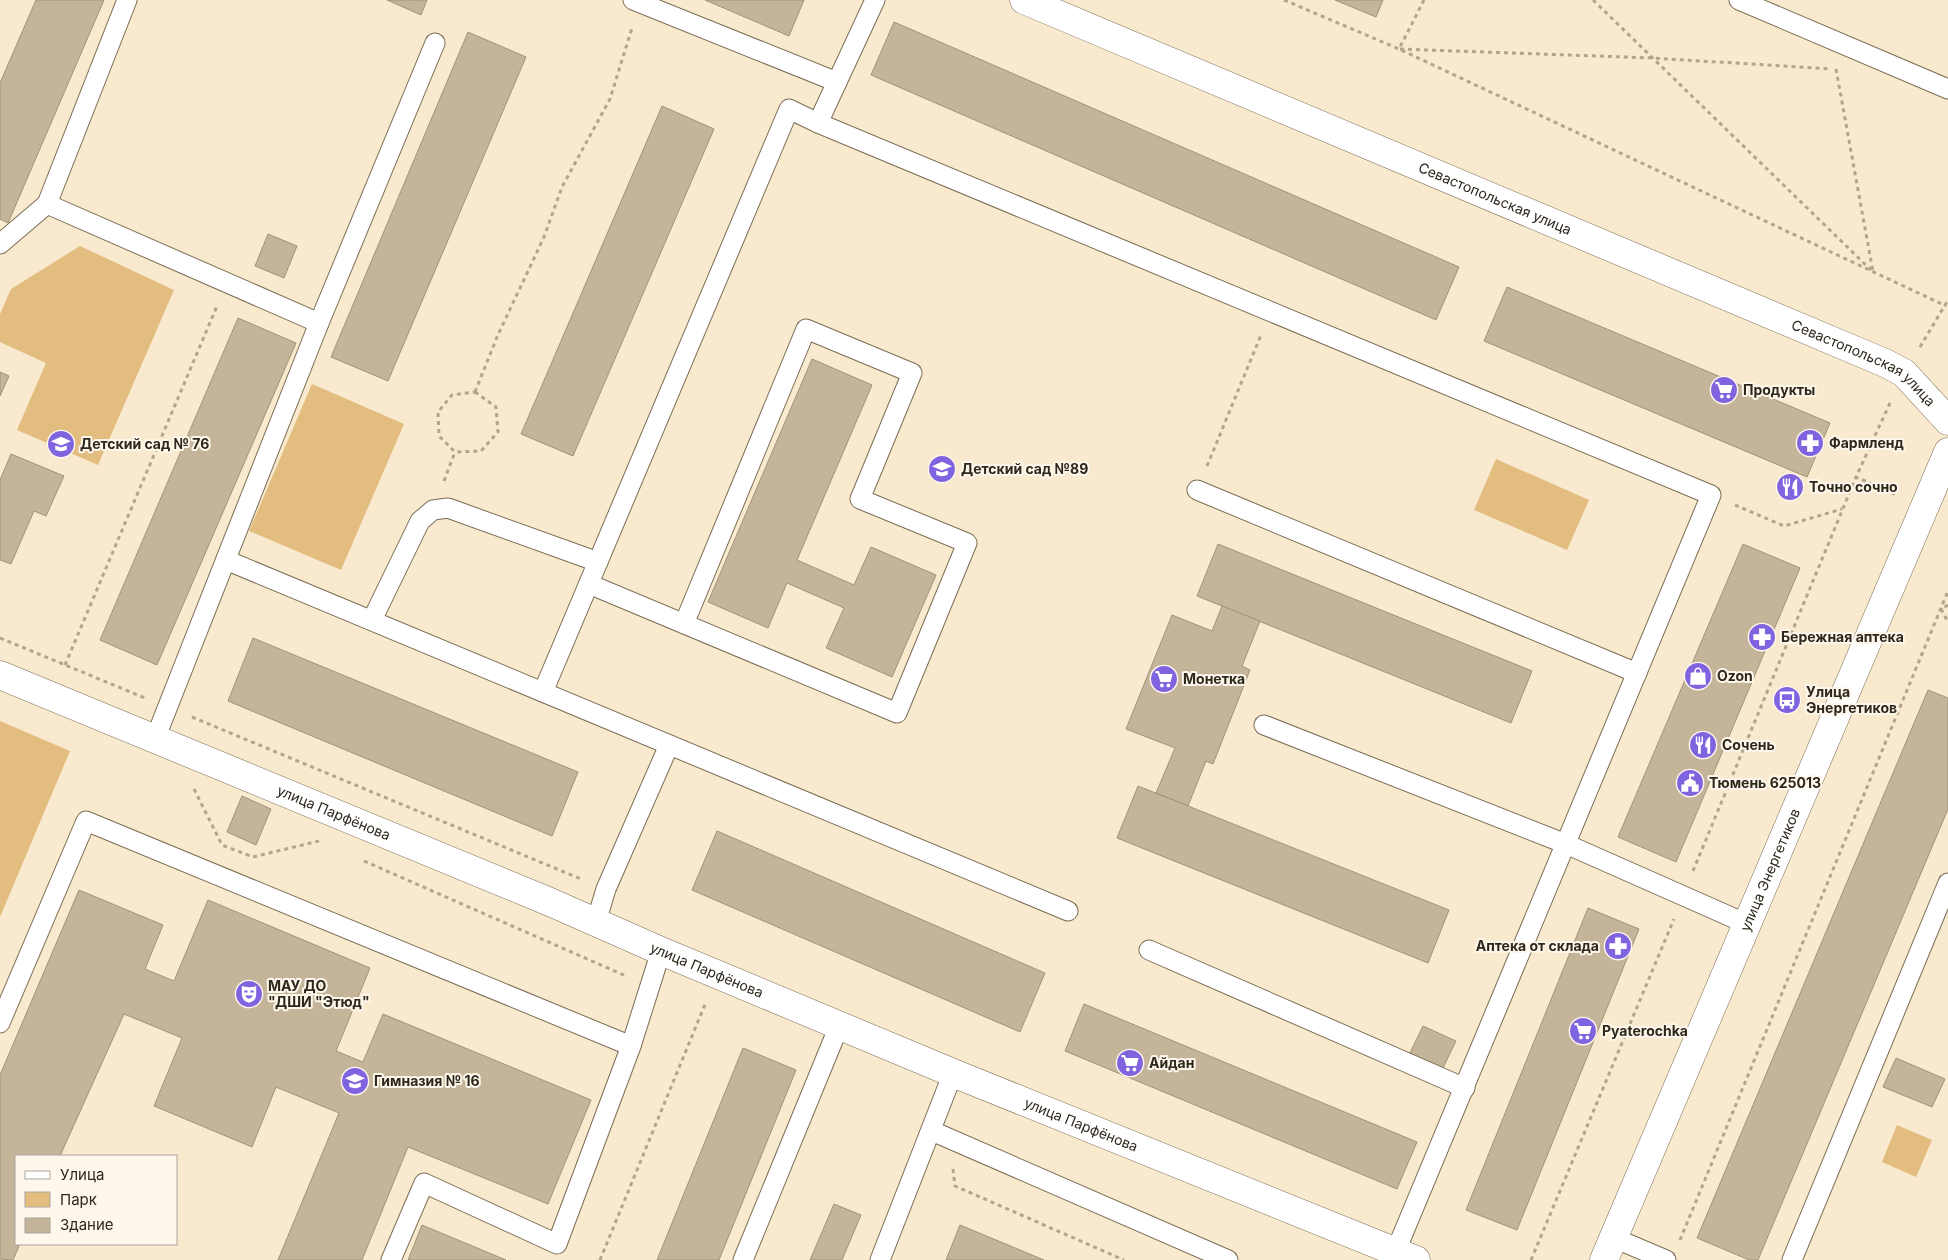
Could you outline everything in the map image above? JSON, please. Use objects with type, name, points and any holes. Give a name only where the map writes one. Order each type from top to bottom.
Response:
[{"type":"street","name":"Севастопольская улица","points":[[1024,0],[1904,373],[1948,421]]},
{"type":"street","name":"улица Энергетиков","points":[[1609,1249],[1948,452]]},
{"type":"street","name":"улица Парфёнова","points":[[0,675],[596,922],[839,1026],[1401,1257]]},
{"type":"lane","points":[[0,244],[47,204],[127,0]]},
{"type":"lane","points":[[818,123],[875,0]]},
{"type":"lane","points":[[1739,0],[1948,89]]},
{"type":"lane","points":[[637,2],[837,82]]},
{"type":"lane","points":[[155,739],[319,323],[435,43]]},
{"type":"lane","points":[[543,692],[789,109],[818,123],[1712,495],[1465,1088],[1401,1257]]},
{"type":"lane","points":[[47,204],[319,323]]},
{"type":"lane","points":[[588,584],[684,624],[898,713],[968,544],[860,499],[912,373],[806,329],[684,624]]},
{"type":"lane","points":[[1197,490],[1637,673]]},
{"type":"lane","points":[[372,620],[420,521],[433,510],[448,508],[598,562]]},
{"type":"lane","points":[[226,560],[1068,911]]},
{"type":"lane","points":[[1264,725],[1566,844],[1747,924]]},
{"type":"lane","points":[[596,922],[606,889],[669,744]]},
{"type":"lane","points":[[0,1023],[86,821],[631,1046]]},
{"type":"lane","points":[[1792,1260],[1948,883]]},
{"type":"lane","points":[[1149,950],[1465,1088]]},
{"type":"lane","points":[[391,1260],[424,1183],[558,1244],[631,1046],[661,951]]},
{"type":"lane","points":[[744,1260],[839,1026]]},
{"type":"lane","points":[[880,1260],[953,1073]]},
{"type":"lane","points":[[932,1130],[1228,1260]]},
{"type":"lane","points":[[1609,1249],[1666,1260]]},
{"type":"path","points":[[1284,0],[1399,48],[1946,306]]},
{"type":"path","points":[[1399,48],[1424,0]]},
{"type":"path","points":[[1593,0],[1873,272]]},
{"type":"path","points":[[475,392],[496,337],[544,237],[562,186],[610,99],[637,2]]},
{"type":"path","points":[[1830,39],[1873,272]]},
{"type":"path","points":[[1399,48],[1653,58],[1845,70]]},
{"type":"path","points":[[66,665],[227,283]]},
{"type":"path","points":[[1531,1260],[1684,895],[1842,509],[1904,373],[1948,300]]},
{"type":"path","points":[[1197,490],[1271,312]]},
{"type":"path","points":[[475,392],[496,407],[498,432],[481,452],[455,452],[439,436],[438,412],[452,395],[475,392]]},
{"type":"path","points":[[1856,477],[1924,508]]},
{"type":"path","points":[[1712,495],[1784,526],[1842,509]]},
{"type":"path","points":[[1679,1242],[1948,591]]},
{"type":"path","points":[[1941,609],[1948,605]]},
{"type":"path","points":[[1941,609],[1948,622]]},
{"type":"path","points":[[0,638],[606,889]]},
{"type":"path","points":[[191,785],[222,845],[253,856],[317,840],[326,844]]},
{"type":"path","points":[[362,860],[649,986]]},
{"type":"path","points":[[600,1260],[707,1000]]},
{"type":"path","points":[[949,1138],[955,1186],[1124,1260]]},
{"type":"green space","points":[[80,246],[174,290],[98,465],[17,430],[46,363],[0,342],[0,314],[11,289]]},
{"type":"green space","points":[[312,384],[404,424],[341,570],[249,531]]},
{"type":"green space","points":[[1496,459],[1589,500],[1567,550],[1474,510]]},
{"type":"green space","points":[[0,721],[70,751],[0,917]]},
{"type":"green space","points":[[1897,1125],[1932,1140],[1916,1177],[1882,1162]]},
{"type":"building","points":[[36,0],[104,0],[8,223],[0,219],[0,83]]},
{"type":"building","points":[[387,0],[427,0],[421,15]]},
{"type":"building","points":[[705,0],[804,0],[789,36]]},
{"type":"building","points":[[1335,0],[1383,0],[1376,17]]},
{"type":"building","points":[[894,22],[1459,267],[1436,320],[871,75]]},
{"type":"building","points":[[468,32],[526,57],[388,381],[331,357]]},
{"type":"building","points":[[662,106],[714,129],[573,456],[521,434]]},
{"type":"building","points":[[268,234],[297,246],[284,278],[255,266]]},
{"type":"building","points":[[1507,287],[1830,423],[1807,477],[1484,341]]},
{"type":"building","points":[[238,318],[296,343],[157,665],[100,640]]},
{"type":"building","points":[[812,359],[872,385],[797,560],[854,585],[871,547],[936,575],[892,677],[826,648],[844,608],[787,583],[768,628],[708,602]]},
{"type":"building","points":[[0,372],[9,376],[0,396]]},
{"type":"building","points":[[11,454],[64,476],[46,516],[34,511],[11,564],[0,560],[0,480]]},
{"type":"building","points":[[1218,544],[1532,671],[1511,723],[1197,596]]},
{"type":"building","points":[[1743,544],[1800,568],[1676,862],[1618,837]]},
{"type":"building","points":[[1222,606],[1260,621],[1242,666],[1250,670],[1213,764],[1206,761],[1188,806],[1156,793],[1175,748],[1126,729],[1172,615],[1212,631]]},
{"type":"building","points":[[253,638],[578,772],[552,836],[228,701]]},
{"type":"building","points":[[1928,690],[1948,698],[1948,809],[1758,1260],[1749,1260],[1697,1238]]},
{"type":"building","points":[[1138,786],[1449,910],[1428,963],[1117,838]]},
{"type":"building","points":[[242,796],[271,809],[256,845],[227,832]]},
{"type":"building","points":[[717,831],[1045,973],[1020,1032],[692,890]]},
{"type":"building","name":"Гимназия № 16","points":[[79,890],[163,925],[145,969],[174,981],[208,900],[370,968],[336,1051],[363,1062],[383,1014],[591,1100],[548,1204],[408,1147],[362,1260],[278,1260],[339,1113],[276,1087],[252,1147],[154,1106],[182,1038],[124,1014],[60,1155],[15,1155],[15,1245],[20,1245],[13,1260],[0,1259],[0,1075]]},
{"type":"building","points":[[1588,908],[1639,929],[1517,1230],[1466,1210]]},
{"type":"building","points":[[1084,1004],[1417,1142],[1397,1189],[1065,1051]]},
{"type":"building","points":[[1423,1026],[1456,1041],[1442,1070],[1409,1055]]},
{"type":"building","points":[[743,1048],[796,1070],[719,1260],[657,1260]]},
{"type":"building","points":[[1896,1058],[1945,1079],[1932,1107],[1883,1087]]},
{"type":"building","points":[[834,1204],[861,1215],[842,1260],[810,1260]]},
{"type":"building","points":[[422,1225],[506,1260],[408,1260]]},
{"type":"building","points":[[960,1225],[1044,1260],[946,1260]]},
{"type":"place","name":"Продукты","points":[[1724,390]]},
{"type":"place","name":"Фармленд","points":[[1810,443]]},
{"type":"place","name":"Детский сад № 76","points":[[61,444]]},
{"type":"place","name":"Детский сад №89","points":[[942,469]]},
{"type":"place","name":"Точно сочно","points":[[1790,487]]},
{"type":"place","name":"Бережная аптека","points":[[1762,637]]},
{"type":"place","name":"Ozon","points":[[1698,676]]},
{"type":"place","name":"Монетка","points":[[1164,679]]},
{"type":"place","name":"Улица Энергетиков","points":[[1787,700]]},
{"type":"place","name":"Сочень","points":[[1703,745]]},
{"type":"place","name":"Тюмень 625013","points":[[1690,783]]},
{"type":"place","name":"Аптека от склада","points":[[1618,946]]},
{"type":"place","name":"МАУ ДО \"ДШИ \"Этюд\"","points":[[249,994]]},
{"type":"place","name":"Pyaterochka","points":[[1583,1031]]},
{"type":"place","name":"Айдан","points":[[1130,1063]]},
{"type":"place","name":"Гимназия № 16","points":[[355,1081]]}]
